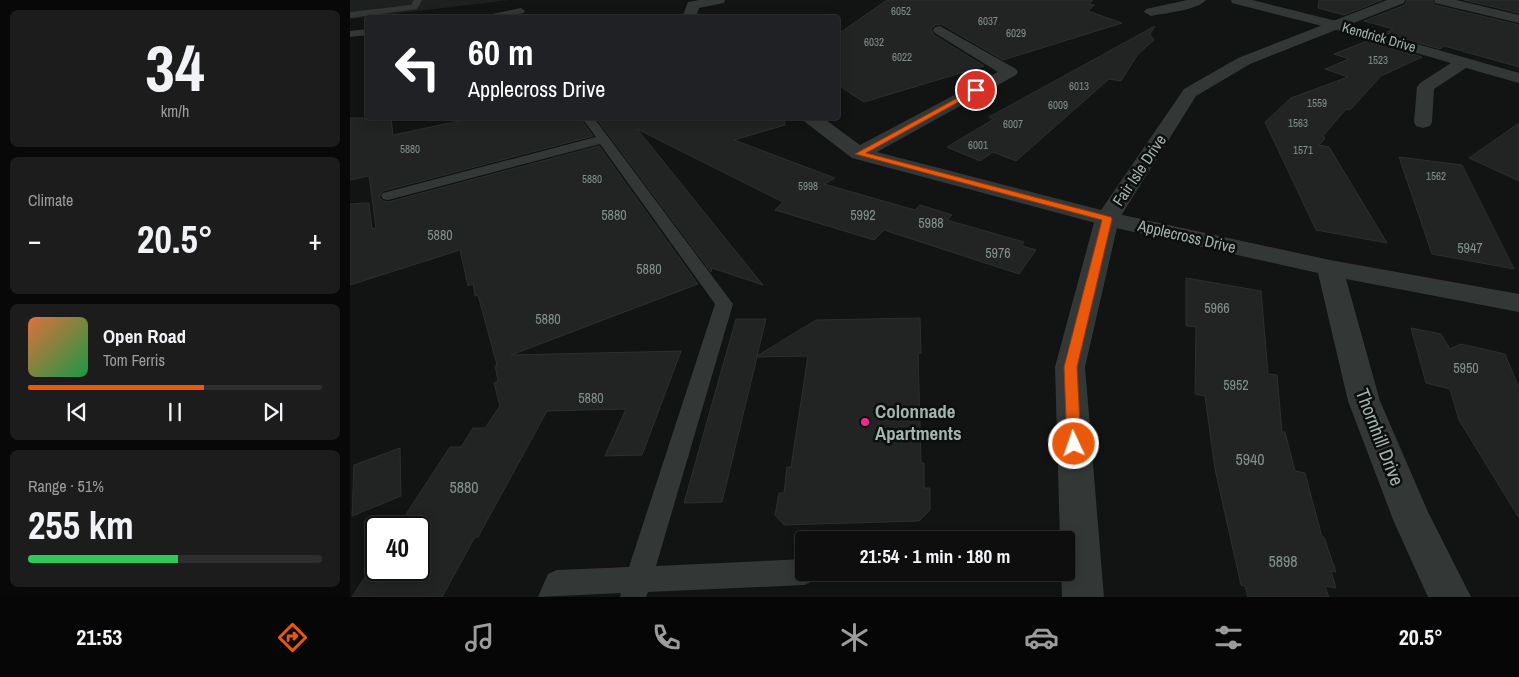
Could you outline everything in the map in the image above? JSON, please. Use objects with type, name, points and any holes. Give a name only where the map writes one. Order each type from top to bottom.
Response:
[{"type":"street","points":[[691,11],[719,0]]},
{"type":"street","points":[[1151,12],[1200,0]]},
{"type":"street","name":"Kendrick Drive","points":[[1237,0],[1335,25],[1519,78]]},
{"type":"street","name":"Fair Isle Drive","points":[[1073,531],[1070,367],[1107,219],[1190,93],[1244,61],[1399,0]]},
{"type":"street","points":[[1440,0],[1519,19]]},
{"type":"street","points":[[859,154],[1010,72],[940,30]]},
{"type":"street","points":[[1423,122],[1426,86],[1464,62]]},
{"type":"street","name":"Applecross Drive","points":[[815,120],[859,154],[1107,219],[1330,268],[1519,303]]},
{"type":"street","name":"Thornhill Drive","points":[[1330,268],[1364,401],[1413,522],[1450,597]]},
{"type":"street","name":"Fair Isle Drive","points":[[1075,568],[1082,597]]},
{"type":"lane","points":[[350,15],[414,8],[418,0]]},
{"type":"lane","points":[[499,15],[521,12]]},
{"type":"lane","points":[[350,34],[365,32]]},
{"type":"lane","points":[[590,120],[724,304],[636,588]]},
{"type":"lane","points":[[388,196],[604,139]]},
{"type":"lane","points":[[551,597],[557,583],[636,588],[795,573]]},
{"type":"shaded area","points":[[350,0],[511,0],[384,15],[365,15],[365,17],[350,19]]},
{"type":"building","points":[[887,0],[1093,0],[1089,4],[1094,5],[1088,11],[1122,23],[1003,60],[941,24],[935,25],[931,29],[934,35],[984,66],[864,102],[840,86],[840,33]]},
{"type":"building","points":[[1319,0],[1382,0],[1344,15],[1318,8]]},
{"type":"building","points":[[1407,0],[1432,0],[1435,5],[1519,25],[1519,67],[1444,46],[1440,49],[1385,33],[1393,29],[1364,21],[1405,5]]},
{"type":"building","points":[[1464,0],[1519,0],[1519,13]]},
{"type":"building","points":[[1155,26],[1150,34],[1154,40],[1138,54],[1121,81],[1109,79],[1016,161],[993,152],[980,161],[947,147],[994,119],[989,117]]},
{"type":"building","points":[[1367,41],[1422,57],[1381,76],[1350,110],[1346,109],[1323,136],[1325,139],[1319,145],[1329,147],[1387,243],[1316,230],[1265,122],[1291,98],[1348,77],[1325,69],[1349,59],[1334,54]]},
{"type":"building","points":[[350,118],[391,120],[393,135],[464,120],[581,120],[593,136],[383,191],[379,197],[383,201],[388,202],[599,146],[698,284],[511,355],[681,351],[642,455],[605,456],[626,409],[547,411],[478,537],[475,537],[442,597],[352,597],[365,577],[365,581],[430,581],[430,516],[405,516],[450,447],[461,447],[473,428],[485,428],[500,406],[494,383],[498,381],[495,366],[497,365],[478,295],[475,296],[473,284],[468,286],[460,250],[350,285],[350,204],[369,203],[372,229],[376,228],[369,176],[350,180]]},
{"type":"building","points":[[597,120],[784,120],[785,125],[734,140],[835,178],[824,184],[915,210],[920,205],[952,215],[947,220],[1024,242],[1022,246],[1036,250],[1019,274],[884,230],[874,240],[775,210],[783,202],[637,129],[763,285],[712,268],[711,272]]},
{"type":"building","points":[[1519,123],[1519,181],[1469,158]]},
{"type":"building","points":[[1399,157],[1462,165],[1514,269],[1432,254]]},
{"type":"building","points":[[1186,278],[1261,291],[1268,374],[1277,375],[1282,432],[1285,432],[1295,471],[1305,473],[1322,537],[1324,537],[1336,572],[1331,571],[1336,588],[1325,586],[1329,597],[1248,597],[1245,586],[1241,585],[1215,469],[1205,396],[1195,394],[1196,327],[1186,326]]},
{"type":"building","name":"Colonnade Apartments","points":[[920,318],[921,353],[918,353],[921,463],[924,463],[924,488],[930,488],[930,510],[919,521],[784,525],[775,515],[779,493],[784,493],[787,467],[791,467],[808,356],[757,357],[722,502],[684,503],[736,319],[766,319],[757,356],[816,320]]},
{"type":"building","points":[[1411,328],[1441,334],[1450,349],[1461,344],[1505,354],[1519,388],[1519,518],[1459,420],[1450,389],[1426,383]]},
{"type":"building","points":[[400,448],[401,496],[352,516],[354,465]]},
{"type":"place","name":"Colonnade Apartments","points":[[865,422]]},
{"type":"route","points":[[976,90],[859,154],[1107,219],[1070,367],[1074,444]]}]
